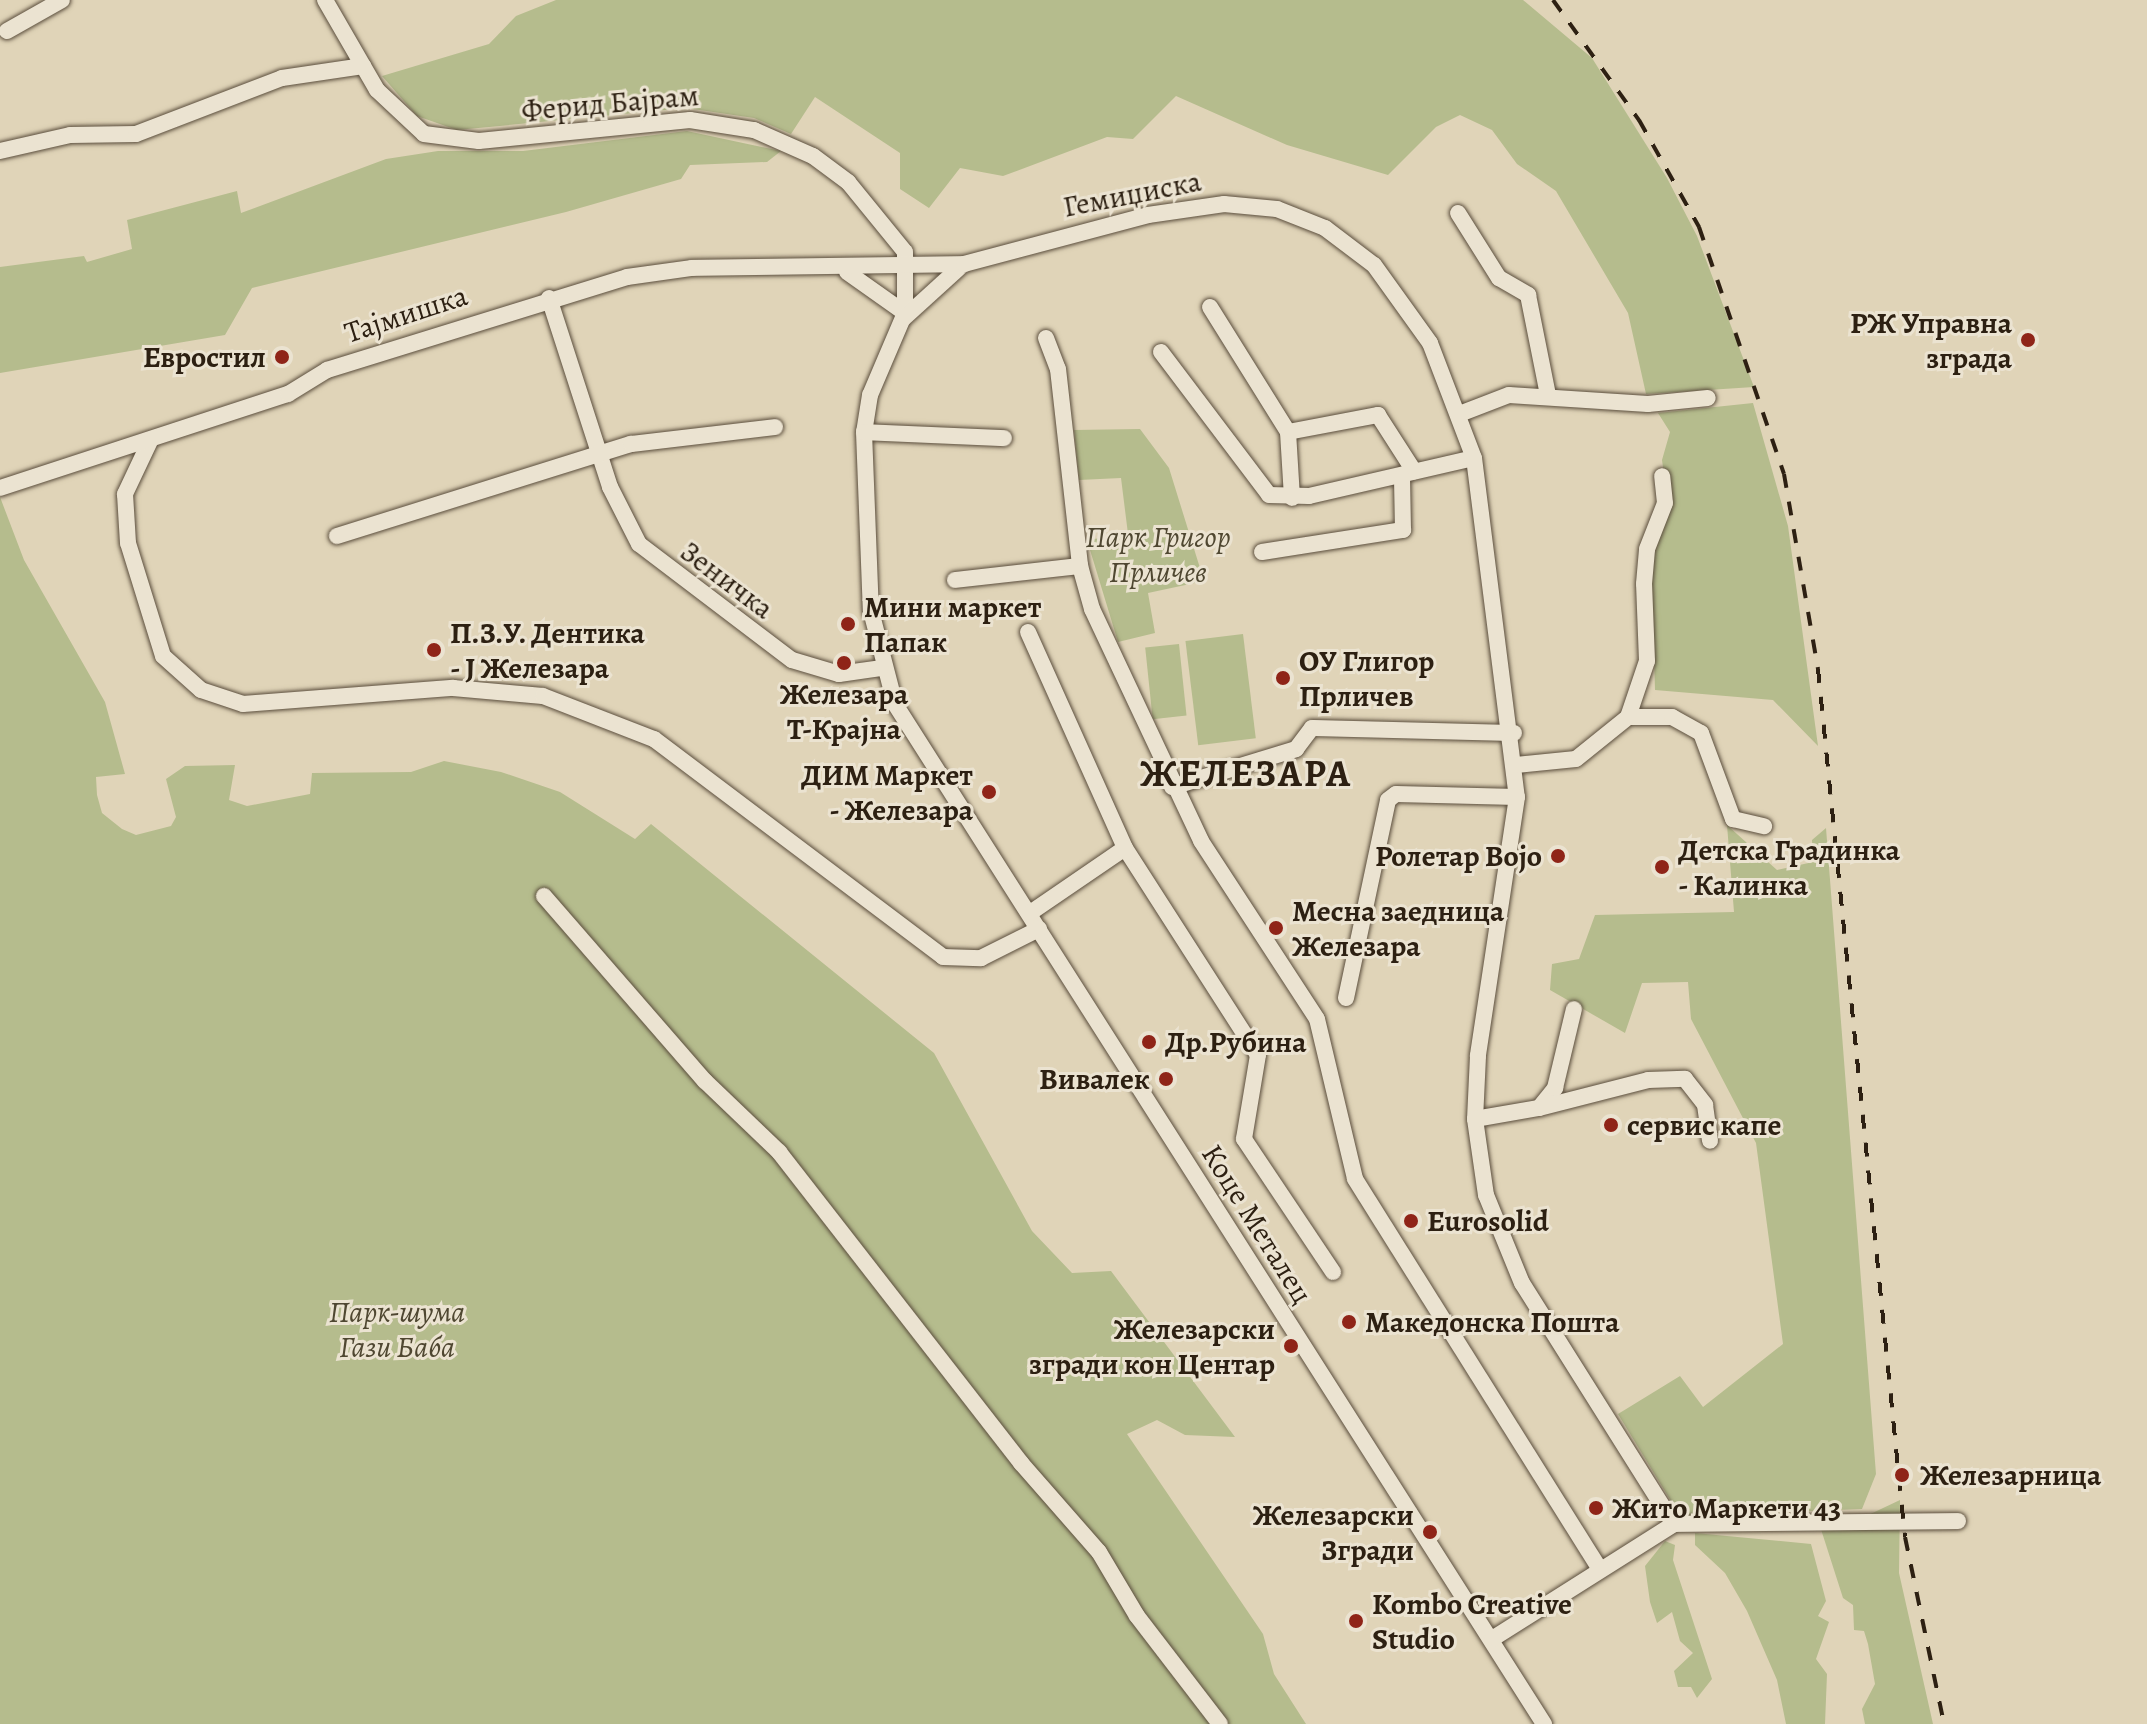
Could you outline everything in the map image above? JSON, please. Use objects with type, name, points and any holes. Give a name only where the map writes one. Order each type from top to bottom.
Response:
[{"type":"street","points":[[7,31],[62,0]]},
{"type":"street","name":"Ферид Бајрам","points":[[325,0],[363,66],[402,120],[437,137],[512,139],[690,120],[765,134],[848,182],[905,252],[908,269]]},
{"type":"street","points":[[0,151],[70,135],[136,134],[282,78],[363,66]]},
{"type":"street","name":"Гемиџиска","points":[[908,269],[964,264],[1189,207],[1277,209],[1325,228],[1382,274],[1430,343],[1462,413],[1474,458],[1514,733],[1517,797],[1480,1029],[1475,1119],[1486,1195],[1522,1283],[1674,1524]]},
{"type":"street","points":[[1458,213],[1499,278],[1528,295],[1548,395]]},
{"type":"street","name":"Коце Металец","points":[[905,316],[964,264]]},
{"type":"street","name":"Тајмишка","points":[[0,488],[288,394],[327,370],[549,298],[692,268],[908,269]]},
{"type":"street","name":"Коце Металец","points":[[908,269],[905,316],[870,395],[864,432],[867,573],[881,668],[895,704],[1544,1724]]},
{"type":"street","points":[[846,271],[905,316]]},
{"type":"street","name":"Зеничка","points":[[549,298],[625,523],[660,566],[792,660],[839,674],[881,668]]},
{"type":"street","points":[[1210,307],[1288,432],[1292,498]]},
{"type":"street","points":[[1046,338],[1066,421],[1080,566],[1092,609],[1172,787],[1317,1019],[1355,1179],[1599,1568]]},
{"type":"street","points":[[1161,352],[1254,484],[1292,498],[1474,458]]},
{"type":"street","points":[[1462,413],[1509,395],[1548,395],[1648,404],[1708,398]]},
{"type":"street","points":[[1262,552],[1403,530],[1408,474],[1378,415],[1288,432]]},
{"type":"street","points":[[337,536],[601,453],[670,435],[775,427]]},
{"type":"street","points":[[864,432],[1004,438]]},
{"type":"street","points":[[151,440],[125,494],[128,543],[163,656],[201,690],[243,704],[453,688],[543,696],[654,739],[943,957],[981,958],[1039,929]]},
{"type":"street","points":[[1516,765],[1576,759],[1628,717],[1647,661],[1646,561],[1665,503],[1662,476]]},
{"type":"street","points":[[955,580],[1080,566]]},
{"type":"street","name":"Коце Металец","points":[[1028,632],[1125,848],[1258,1055],[1244,1139],[1333,1272]]},
{"type":"street","points":[[1628,717],[1651,715],[1692,726],[1733,819],[1764,826]]},
{"type":"street","points":[[1172,787],[1296,749],[1312,728],[1514,733]]},
{"type":"street","points":[[1346,998],[1388,800],[1396,794],[1517,797]]},
{"type":"street","points":[[1030,913],[1125,848]]},
{"type":"street","points":[[544,896],[705,1081],[779,1152],[1013,1453],[1099,1552],[1137,1616],[1220,1724]]},
{"type":"street","points":[[1539,1108],[1555,1088],[1574,1009]]},
{"type":"street","points":[[1475,1119],[1539,1108],[1648,1080],[1685,1079],[1705,1105],[1710,1141]]},
{"type":"street","points":[[1492,1639],[1599,1568],[1674,1524],[1958,1521]]},
{"type":"green space","points":[[556,0],[1523,0],[1592,58],[1667,178],[1697,236],[1754,387],[1646,394],[1628,313],[1556,191],[1517,164],[1492,130],[1460,115],[1436,127],[1388,175],[1287,145],[1176,96],[1133,139],[1107,137],[1003,176],[960,168],[929,208],[900,189],[900,153],[815,97],[791,134],[754,118],[686,108],[457,130],[417,116],[382,76],[489,44],[516,16]]},
{"type":"green space","points":[[687,131],[781,151],[767,162],[690,165],[681,179],[566,212],[252,288],[225,335],[0,373],[0,267],[84,256],[87,262],[132,249],[127,220],[237,191],[241,213],[386,159],[438,151],[523,151]]},
{"type":"green space","points":[[1753,403],[1788,526],[1818,746],[1773,700],[1655,690],[1651,557],[1669,511],[1662,460],[1670,432],[1658,413]]},
{"type":"green space","name":"Парк Григор Прличев","points":[[1140,429],[1169,468],[1204,581],[1148,593],[1155,633],[1118,642],[1087,540],[1128,534],[1121,478],[1079,480],[1074,430]]},
{"type":"green space","name":"Парк-шума Гази Баба","points":[[0,497],[24,560],[105,702],[125,774],[96,777],[97,795],[102,813],[122,829],[136,835],[171,826],[176,817],[166,779],[185,766],[235,765],[229,800],[247,806],[310,794],[312,773],[411,772],[444,761],[501,772],[560,792],[635,839],[651,824],[934,1053],[1032,1231],[1072,1273],[1111,1271],[1235,1437],[1185,1435],[1157,1420],[1127,1434],[1263,1634],[1274,1674],[1306,1724],[0,1724]]},
{"type":"green space","points":[[1243,634],[1256,738],[1198,745],[1185,641]]},
{"type":"green space","points":[[1179,644],[1187,716],[1153,719],[1145,648]]},
{"type":"green space","points":[[1727,825],[1777,870],[1813,862],[1812,840],[1826,828],[1876,1474],[1862,1509],[1680,1516],[1618,1414],[1680,1376],[1703,1407],[1783,1344],[1756,1143],[1691,1019],[1688,982],[1642,983],[1625,1033],[1550,990],[1552,964],[1579,959],[1595,915],[1734,912]]},
{"type":"green space","points":[[1900,1500],[1899,1573],[1933,1724],[1865,1724],[1862,1709],[1875,1684],[1868,1644],[1864,1631],[1854,1630],[1853,1605],[1843,1598],[1818,1520],[1862,1518]]},
{"type":"green space","points":[[1695,1533],[1811,1544],[1826,1601],[1818,1616],[1829,1622],[1816,1659],[1827,1674],[1825,1724],[1786,1724],[1777,1680],[1747,1611],[1725,1573],[1695,1545]]},
{"type":"green space","points":[[1665,1541],[1675,1545],[1673,1560],[1712,1679],[1697,1698],[1691,1687],[1678,1687],[1674,1671],[1693,1653],[1680,1641],[1672,1612],[1657,1623],[1650,1602],[1645,1566]]},
{"type":"railway","points":[[1553,0],[1639,120],[1699,227],[1784,474],[1818,669],[1905,1537],[1944,1724]]},
{"type":"place","name":"РЖ Управна зграда","points":[[2028,340]]},
{"type":"place","name":"Евростил","points":[[282,357]]},
{"type":"place","name":"Мини маркет Папак","points":[[848,624]]},
{"type":"place","name":"П.З.У. Дентика - Ј Железара","points":[[434,650]]},
{"type":"place","name":"Железара Т-Крајна","points":[[844,663]]},
{"type":"place","name":"ОУ Глигор Прличев","points":[[1283,678]]},
{"type":"place","name":"ДИМ Маркет - Железара","points":[[989,792]]},
{"type":"place","name":"Ролетар Војо","points":[[1558,856]]},
{"type":"place","name":"Детска Градинка - Калинка","points":[[1662,867]]},
{"type":"place","name":"Месна заедница Железара","points":[[1276,928]]},
{"type":"place","name":"Др.Рубина","points":[[1149,1042]]},
{"type":"place","name":"Вивалек","points":[[1166,1079]]},
{"type":"place","name":"сервис капе","points":[[1611,1125]]},
{"type":"place","name":"Eurosolid","points":[[1411,1221]]},
{"type":"place","name":"Македонска Пошта","points":[[1349,1322]]},
{"type":"place","name":"Железарски згради кон Центар","points":[[1291,1346]]},
{"type":"place","name":"Железарница","points":[[1902,1475]]},
{"type":"place","name":"Жито Маркети 43","points":[[1596,1508]]},
{"type":"place","name":"Железарски Згради","points":[[1430,1532]]},
{"type":"place","name":"Kombo Creative Studio","points":[[1356,1621]]},
{"type":"district","name":"ЖЕЛЕЗАРА","points":[[1246,774]]}]
